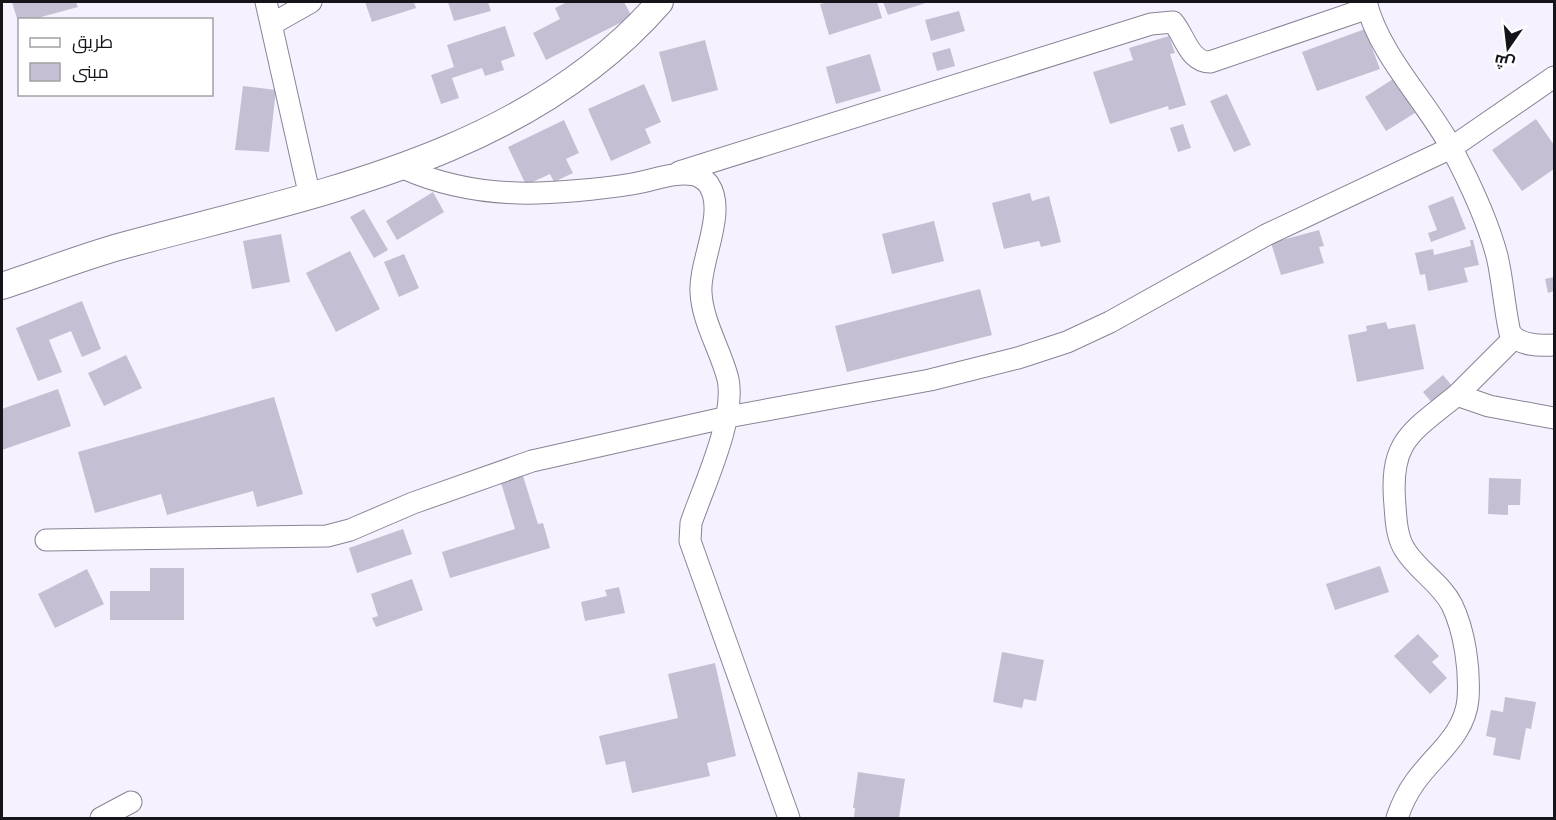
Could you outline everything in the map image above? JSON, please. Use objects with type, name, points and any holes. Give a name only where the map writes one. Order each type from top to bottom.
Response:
[{"type":"main road","points":[[2,286],[120,246],[310,197],[404,168],[480,135],[528,108],[625,39],[660,2]]},
{"type":"street","points":[[266,2],[310,197]]},
{"type":"street","points":[[272,24],[311,2]]},
{"type":"street","points":[[404,168],[426,178],[455,185],[518,193],[632,184],[673,174],[1151,24],[1173,22],[1193,56],[1200,62],[1210,62],[1367,5],[1390,54],[1451,148],[1483,214],[1497,257],[1502,298],[1510,333],[1514,338],[1534,346],[1554,345]]},
{"type":"street","points":[[46,540],[327,536],[350,530],[413,503],[532,461],[728,417],[930,380],[1018,358],[1067,342],[1120,316],[1266,235],[1451,148],[1554,77]]},
{"type":"street","points":[[673,174],[697,175],[709,185],[714,202],[714,221],[701,278],[701,295],[728,379],[730,399],[728,417],[691,523],[690,541],[789,819]]},
{"type":"street","points":[[1397,819],[1414,782],[1457,734],[1466,716],[1468,678],[1465,647],[1457,618],[1442,590],[1404,549],[1399,536],[1393,485],[1395,462],[1401,446],[1412,431],[1457,395],[1514,338]]},
{"type":"street","points":[[1457,395],[1489,406],[1554,418]]},
{"type":"street","points":[[101,819],[131,802]]},
{"type":"building","points":[[12,2],[76,2],[78,7],[37,18],[18,18],[18,22]]},
{"type":"building","points":[[365,2],[414,2],[416,8],[372,22]]},
{"type":"building","points":[[448,2],[488,2],[491,11],[454,21]]},
{"type":"building","points":[[567,2],[624,2],[632,17],[546,60],[533,33],[560,19],[555,8]]},
{"type":"building","points":[[877,2],[882,18],[829,35],[820,4]]},
{"type":"building","points":[[883,2],[929,2],[888,15]]},
{"type":"building","points":[[959,11],[965,31],[931,41],[925,20]]},
{"type":"building","points":[[505,26],[515,56],[501,61],[504,70],[485,76],[482,68],[452,78],[459,98],[441,104],[431,75],[454,67],[447,45]]},
{"type":"building","points":[[1365,29],[1380,69],[1317,91],[1302,52]]},
{"type":"building","points":[[1169,36],[1175,53],[1170,54],[1186,105],[1169,110],[1168,106],[1110,124],[1093,72],[1133,60],[1129,48]]},
{"type":"building","points":[[705,40],[718,90],[672,102],[659,52]]},
{"type":"building","points":[[950,48],[955,66],[937,71],[932,53]]},
{"type":"building","points":[[870,54],[881,91],[836,104],[826,67]]},
{"type":"building","points":[[1393,79],[1415,113],[1386,131],[1365,97]]},
{"type":"building","points":[[644,84],[661,122],[645,129],[651,143],[611,161],[588,109]]},
{"type":"building","points":[[243,86],[276,90],[269,152],[235,150]]},
{"type":"building","points":[[1227,94],[1251,145],[1234,152],[1210,101]]},
{"type":"building","points":[[1536,119],[1554,145],[1554,169],[1522,191],[1492,150]]},
{"type":"building","points":[[564,120],[579,153],[566,159],[573,173],[554,182],[550,174],[526,185],[508,147]]},
{"type":"building","points":[[1183,124],[1191,148],[1178,152],[1170,128]]},
{"type":"building","points":[[433,192],[444,212],[397,240],[386,221]]},
{"type":"building","points":[[1030,193],[1032,201],[1049,196],[1061,242],[1041,247],[1039,241],[1004,249],[992,203]]},
{"type":"building","points":[[1453,196],[1466,229],[1431,242],[1428,233],[1437,230],[1428,206]]},
{"type":"building","points":[[364,209],[388,250],[374,258],[350,217]]},
{"type":"building","points":[[934,221],[944,261],[892,274],[882,234]]},
{"type":"building","points":[[1319,230],[1324,246],[1319,247],[1324,263],[1281,275],[1271,243]]},
{"type":"building","points":[[281,234],[290,282],[252,289],[243,241]]},
{"type":"building","points":[[1470,240],[1473,240],[1479,265],[1464,268],[1468,282],[1428,291],[1425,274],[1420,275],[1415,253],[1433,249],[1434,255],[1471,246]]},
{"type":"building","points":[[350,251],[380,309],[336,332],[306,273]]},
{"type":"building","points":[[404,254],[419,288],[399,297],[384,262]]},
{"type":"building","points":[[1554,277],[1554,291],[1548,293],[1545,279]]},
{"type":"building","points":[[980,289],[992,335],[847,372],[835,326]]},
{"type":"building","points":[[82,301],[101,349],[82,357],[71,331],[49,340],[62,372],[38,381],[16,328]]},
{"type":"building","points":[[1386,322],[1388,329],[1415,324],[1424,369],[1357,382],[1348,335],[1367,331],[1366,326]]},
{"type":"building","points":[[126,355],[142,388],[104,406],[88,373]]},
{"type":"building","points":[[1443,375],[1453,387],[1433,404],[1423,392]]},
{"type":"building","points":[[58,389],[71,426],[2,450],[2,409]]},
{"type":"building","points":[[274,397],[303,494],[257,507],[253,491],[167,515],[161,494],[95,513],[78,452]]},
{"type":"building","points":[[523,476],[538,524],[543,523],[550,548],[450,578],[442,552],[515,529],[501,483]]},
{"type":"building","points":[[1489,478],[1521,479],[1520,505],[1508,505],[1508,515],[1488,514]]},
{"type":"building","points":[[403,529],[412,554],[357,573],[349,548]]},
{"type":"building","points":[[1380,566],[1389,592],[1335,610],[1326,584]]},
{"type":"building","points":[[150,568],[184,568],[184,620],[110,620],[110,591],[150,591]]},
{"type":"building","points":[[87,569],[104,604],[55,628],[38,594]]},
{"type":"building","points":[[412,579],[423,610],[376,627],[372,618],[378,616],[371,594]]},
{"type":"building","points":[[619,587],[625,613],[585,621],[581,602],[607,596],[605,590]]},
{"type":"building","points":[[1418,634],[1439,656],[1432,662],[1447,678],[1430,694],[1394,656]]},
{"type":"building","points":[[1002,652],[1044,660],[1036,701],[1024,699],[1022,708],[993,702]]},
{"type":"building","points":[[715,663],[736,756],[707,763],[710,776],[632,793],[625,761],[606,765],[599,736],[678,718],[668,674]]},
{"type":"building","points":[[1505,697],[1536,702],[1531,729],[1526,728],[1520,760],[1493,755],[1496,738],[1486,736],[1491,710],[1503,712]]},
{"type":"building","points":[[858,772],[905,779],[899,818],[854,818],[855,808],[853,808]]}]
